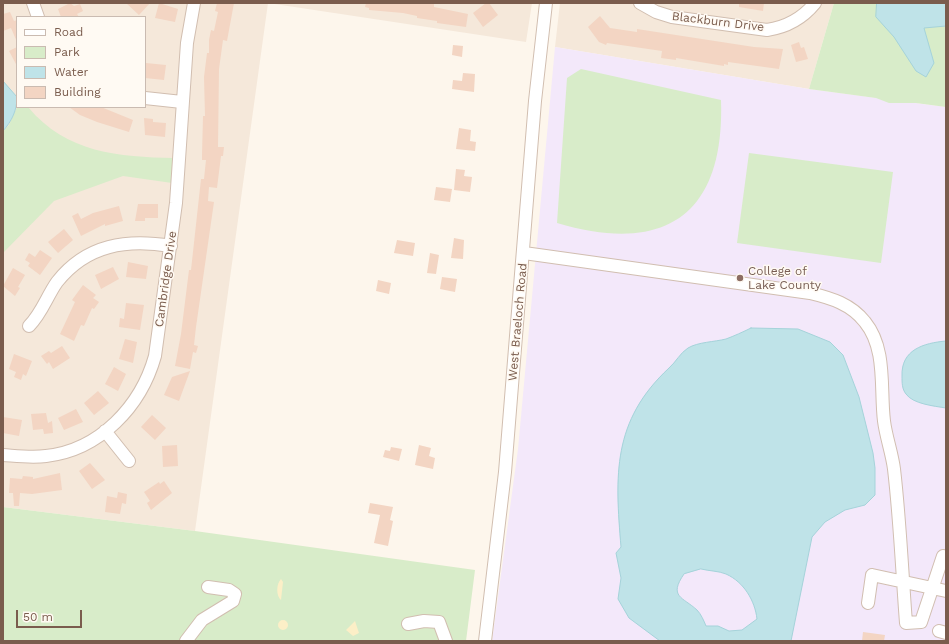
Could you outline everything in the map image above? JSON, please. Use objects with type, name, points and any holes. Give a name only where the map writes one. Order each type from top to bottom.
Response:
[{"type":"street","points":[[33,3],[38,16]]},
{"type":"street","name":"Cambridge Drive","points":[[3,455],[30,457],[47,456],[73,449],[114,425],[128,410],[150,373],[155,356],[171,246],[176,203],[187,43],[194,3]]},
{"type":"street","name":"West Braeloch Road","points":[[485,641],[505,472],[524,253],[535,101],[546,3]]},
{"type":"street","name":"Blackburn Drive","points":[[640,3],[656,12],[672,17],[767,30],[780,28],[794,22],[805,14],[815,3]]},
{"type":"street","points":[[146,98],[182,102]]},
{"type":"street","points":[[29,326],[39,316],[57,282],[85,258],[116,245],[134,242],[171,246]]},
{"type":"street","points":[[524,253],[810,293],[834,299],[852,310],[865,322],[876,341],[879,358],[884,422],[894,467],[906,623],[921,622],[943,556],[946,556]]},
{"type":"street","points":[[105,431],[129,461]]},
{"type":"street","points":[[868,603],[872,575],[946,591]]},
{"type":"street","points":[[186,641],[202,620],[233,601],[235,594],[229,590],[208,587]]},
{"type":"street","points":[[408,624],[424,621],[439,622],[446,641]]},
{"type":"shaded area","points":[[3,3],[268,3],[195,531],[3,507]]},
{"type":"shaded area","points":[[268,3],[532,3],[526,42]]},
{"type":"shaded area","points":[[560,3],[834,3],[809,89],[555,47]]},
{"type":"shaded area","name":"College of Lake County","points":[[555,47],[809,89],[946,107],[946,641],[492,641],[518,449]]},
{"type":"green space","points":[[834,3],[946,3],[946,107],[916,103],[889,103],[876,98],[809,89]]},
{"type":"green space","points":[[581,69],[721,100],[719,140],[712,173],[699,198],[681,217],[657,229],[628,234],[595,232],[557,223],[567,78]]},
{"type":"green space","points":[[17,108],[29,108],[43,122],[59,134],[76,143],[114,154],[174,158],[172,183],[123,176],[54,201],[3,253],[3,131],[9,125]]},
{"type":"green space","points":[[749,153],[893,172],[881,263],[737,243]]},
{"type":"green space","points":[[3,507],[195,531],[475,570],[466,641],[3,641]]},
{"type":"sand","points":[[281,579],[283,582],[281,600],[278,596],[277,590]]},
{"type":"sand","points":[[283,620],[288,625],[283,630],[278,625]]},
{"type":"sand","points":[[355,621],[359,633],[353,636],[346,630]]},
{"type":"water","points":[[877,3],[946,3],[946,26],[924,28],[934,63],[926,77],[916,71],[894,37],[876,17]]},
{"type":"water","points":[[3,81],[16,96],[16,106],[9,123],[3,131]]},
{"type":"water","points":[[751,328],[798,329],[830,342],[843,355],[859,397],[873,453],[875,468],[875,495],[865,505],[845,510],[825,522],[812,537],[791,641],[660,641],[629,618],[618,599],[621,578],[616,553],[621,547],[618,496],[619,473],[621,450],[627,429],[637,408],[650,388],[685,350],[696,344],[726,339]],"holes":[[[701,569],[726,574],[738,582],[748,593],[754,606],[757,619],[742,630],[729,631],[718,626],[706,626],[698,612],[679,596],[677,592],[679,582],[684,574]]]},
{"type":"water","points":[[946,341],[946,408],[924,404],[909,397],[902,386],[905,360],[909,354],[922,346]]},
{"type":"building","points":[[70,3],[74,6],[80,4],[83,11],[77,14],[78,16],[61,16],[58,9]]},
{"type":"building","points":[[126,3],[150,3],[139,15]]},
{"type":"building","points":[[159,3],[178,9],[175,22],[155,18]]},
{"type":"building","points":[[217,3],[234,3],[227,41],[223,40],[219,69],[218,147],[224,147],[223,156],[221,156],[217,188],[209,187],[208,201],[214,202],[194,345],[198,346],[196,353],[193,352],[190,369],[175,366],[181,334],[189,270],[191,270],[201,179],[204,179],[206,160],[202,160],[202,155],[203,116],[205,116],[204,77],[207,53],[209,53],[211,30],[214,31],[218,12],[215,11]]},
{"type":"building","points":[[366,3],[434,3],[434,7],[468,14],[466,27],[437,23],[437,21],[417,18],[417,16],[403,13],[369,10],[369,8],[365,7]]},
{"type":"building","points":[[486,3],[489,3],[498,15],[483,27],[473,13]]},
{"type":"building","points":[[739,3],[764,3],[763,11],[739,7]]},
{"type":"building","points":[[10,12],[14,21],[16,20],[16,40],[11,28],[3,31],[3,14]]},
{"type":"building","points":[[600,16],[610,28],[637,32],[637,29],[754,47],[783,49],[779,69],[728,62],[728,65],[724,64],[724,66],[676,58],[676,60],[661,58],[662,51],[607,43],[606,45],[599,42],[588,27]]},
{"type":"building","points":[[799,42],[801,48],[804,47],[808,59],[796,62],[791,45]]},
{"type":"building","points":[[453,45],[463,46],[462,57],[452,55]]},
{"type":"building","points":[[16,48],[16,64],[9,51]]},
{"type":"building","points":[[146,63],[166,65],[164,80],[146,78]]},
{"type":"building","points":[[463,73],[475,74],[474,92],[452,89],[453,80],[462,81]]},
{"type":"building","points":[[70,108],[103,108],[133,120],[129,132],[80,115]]},
{"type":"building","points":[[144,118],[153,119],[153,122],[166,123],[165,137],[145,135]]},
{"type":"building","points":[[459,128],[471,130],[470,141],[476,142],[475,151],[456,149]]},
{"type":"building","points":[[456,169],[465,170],[464,176],[472,177],[470,192],[454,190]]},
{"type":"building","points":[[436,187],[452,189],[450,202],[434,200]]},
{"type":"building","points":[[138,204],[158,204],[158,218],[145,218],[145,221],[135,221]]},
{"type":"building","points":[[119,206],[123,221],[105,226],[105,224],[81,236],[72,216],[78,213],[81,219],[93,213]]},
{"type":"building","points":[[64,229],[73,240],[58,253],[48,242]]},
{"type":"building","points":[[454,238],[464,240],[463,259],[451,258]]},
{"type":"building","points":[[397,240],[415,243],[413,256],[394,253]]},
{"type":"building","points":[[40,250],[52,258],[40,275],[28,266],[30,263],[25,260],[29,253],[35,257]]},
{"type":"building","points":[[430,253],[439,255],[436,274],[427,273]]},
{"type":"building","points":[[128,262],[148,266],[146,279],[126,277]]},
{"type":"building","points":[[113,267],[119,279],[101,289],[95,275]]},
{"type":"building","points":[[13,268],[25,275],[15,296],[3,286]]},
{"type":"building","points":[[442,277],[457,279],[455,292],[440,289]]},
{"type":"building","points":[[378,280],[391,283],[389,294],[376,291]]},
{"type":"building","points":[[83,285],[96,295],[93,298],[99,302],[94,309],[92,308],[84,326],[81,325],[74,341],[60,334],[75,302],[72,300]]},
{"type":"building","points":[[126,303],[144,305],[140,330],[119,327],[120,318],[124,319]]},
{"type":"building","points":[[125,339],[137,342],[133,363],[119,359]]},
{"type":"building","points":[[62,346],[70,358],[53,369],[49,362],[47,364],[41,356],[49,351],[51,353]]},
{"type":"building","points":[[14,354],[32,361],[26,376],[23,374],[21,380],[14,377],[16,372],[9,369]]},
{"type":"building","points":[[114,367],[126,374],[118,391],[105,384]]},
{"type":"building","points":[[190,371],[179,401],[164,395],[172,377]]},
{"type":"building","points":[[98,391],[109,403],[94,415],[84,403]]},
{"type":"building","points":[[76,409],[83,422],[64,430],[58,418]]},
{"type":"building","points":[[46,413],[48,423],[52,421],[53,433],[44,434],[43,429],[33,430],[31,414]]},
{"type":"building","points":[[152,415],[166,428],[155,440],[141,427]]},
{"type":"building","points":[[3,417],[22,420],[19,436],[3,433]]},
{"type":"building","points":[[177,445],[178,466],[163,467],[162,446]]},
{"type":"building","points":[[419,445],[431,448],[429,456],[435,458],[433,469],[415,465]]},
{"type":"building","points":[[391,447],[402,449],[399,461],[383,457],[385,450],[390,451]]},
{"type":"building","points":[[90,463],[105,480],[92,489],[79,471]]},
{"type":"building","points":[[60,473],[62,490],[32,494],[20,493],[19,506],[14,506],[13,493],[9,493],[10,478],[22,479],[23,476],[33,477],[33,479]]},
{"type":"building","points":[[164,481],[172,493],[151,510],[147,503],[150,501],[144,492],[159,482],[160,484]]},
{"type":"building","points":[[118,492],[127,494],[126,504],[122,503],[120,514],[105,512],[107,496],[117,498]]},
{"type":"building","points":[[370,503],[393,507],[390,520],[393,521],[388,546],[374,543],[380,515],[368,513]]},
{"type":"building","points":[[863,632],[885,635],[884,641],[862,641]]},
{"type":"place","name":"College of Lake County","points":[[740,278]]}]
